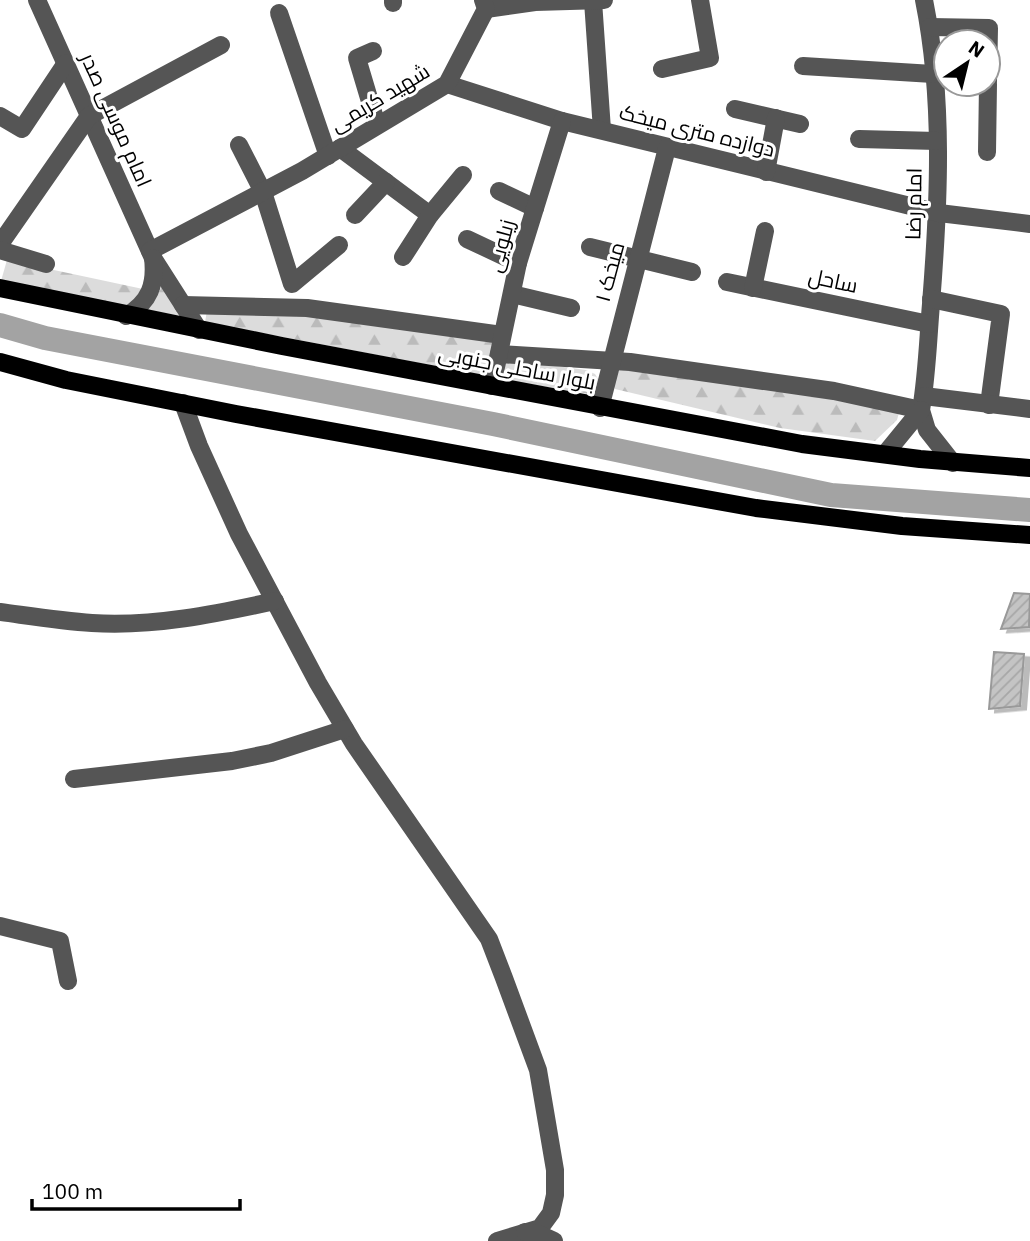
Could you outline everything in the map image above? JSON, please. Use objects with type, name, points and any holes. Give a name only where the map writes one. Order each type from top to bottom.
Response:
[{"type":"main road","name":"بلوار ساحلی جنوبی","points":[[0,288],[126,316],[600,408],[802,444],[953,463],[1030,468]]},
{"type":"main road","points":[[0,362],[66,380],[183,403],[756,508],[902,526],[1030,535]]},
{"type":"street","name":"امام موسی صدر","points":[[37,0],[152,254],[199,330]]},
{"type":"street","points":[[485,4],[604,0]]},
{"type":"street","points":[[662,69],[710,58],[700,0]]},
{"type":"street","name":"امام رضا","points":[[924,0],[930,27],[932,58]]},
{"type":"street","points":[[593,1],[602,130]]},
{"type":"street","name":"شهید کریمی","points":[[152,254],[334,152],[447,84],[485,4]]},
{"type":"street","points":[[279,13],[334,152],[386,182],[430,215]]},
{"type":"street","points":[[930,27],[989,28]]},
{"type":"street","points":[[0,244],[89,116],[221,45]]},
{"type":"street","points":[[373,51],[357,58],[377,125]]},
{"type":"street","points":[[0,116],[22,130],[66,63]]},
{"type":"street","points":[[803,66],[932,74]]},
{"type":"street","name":"دوازده متری میخک","points":[[447,84],[562,121],[766,172],[939,213],[1030,224]]},
{"type":"street","name":"امام رضا","points":[[923,403],[939,213],[934,98]]},
{"type":"street","points":[[987,152],[988,98]]},
{"type":"street","points":[[735,108],[800,124]]},
{"type":"street","points":[[766,172],[776,118]]},
{"type":"street","name":"زیلویی","points":[[492,386],[518,263],[562,121]]},
{"type":"street","points":[[859,139],[937,141]]},
{"type":"street","points":[[239,145],[263,192],[292,284],[339,245]]},
{"type":"street","name":"میخک ۱","points":[[600,408],[667,148]]},
{"type":"street","points":[[403,257],[430,215],[463,175]]},
{"type":"street","points":[[355,215],[386,182]]},
{"type":"street","points":[[499,191],[535,208]]},
{"type":"street","points":[[753,288],[765,231]]},
{"type":"street","points":[[467,239],[518,263]]},
{"type":"street","points":[[590,247],[692,272]]},
{"type":"street","points":[[0,250],[46,264]]},
{"type":"street","points":[[126,316],[146,300],[152,289],[155,274],[152,254]]},
{"type":"street","name":"ساحل","points":[[727,282],[929,324]]},
{"type":"street","points":[[512,294],[571,309]]},
{"type":"street","points":[[931,299],[1001,314],[989,405]]},
{"type":"street","points":[[183,305],[307,308],[502,335]]},
{"type":"street","points":[[499,354],[610,363],[630,362],[923,403],[1030,409]]},
{"type":"street","points":[[183,403],[199,446],[239,534],[345,729],[489,939],[538,1070],[555,1170],[555,1195],[548,1217],[540,1227],[497,1241]]},
{"type":"street","points":[[885,454],[923,403]]},
{"type":"street","points":[[923,403],[927,430],[953,463]]},
{"type":"street","points":[[0,612],[93,623],[123,622],[202,616],[275,601]]},
{"type":"street","points":[[74,779],[232,761],[271,753],[345,729]]},
{"type":"street","points":[[0,926],[60,941],[68,981]]},
{"type":"street","points":[[548,1217],[555,1241]]},
{"type":"street","points":[[525,1232],[541,1234],[555,1241]]},
{"type":"green space","points":[[7,260],[143,289],[128,307],[1,281]]},
{"type":"green space","points":[[163,285],[181,316],[148,310]]},
{"type":"green space","points":[[207,311],[305,315],[495,340],[487,376],[205,322]]},
{"type":"green space","points":[[505,359],[586,370],[595,374],[598,379],[595,395],[505,380]]},
{"type":"green space","points":[[623,363],[900,409],[897,420],[875,441],[780,428],[615,389],[612,383]]},
{"type":"building","points":[[1014,593],[1030,594],[1029,627],[1001,629]]},
{"type":"building","points":[[994,652],[1024,654],[1020,706],[989,709]]},
{"type":"waterway","points":[[0,325],[45,338],[493,424],[831,495],[1030,510]]}]
